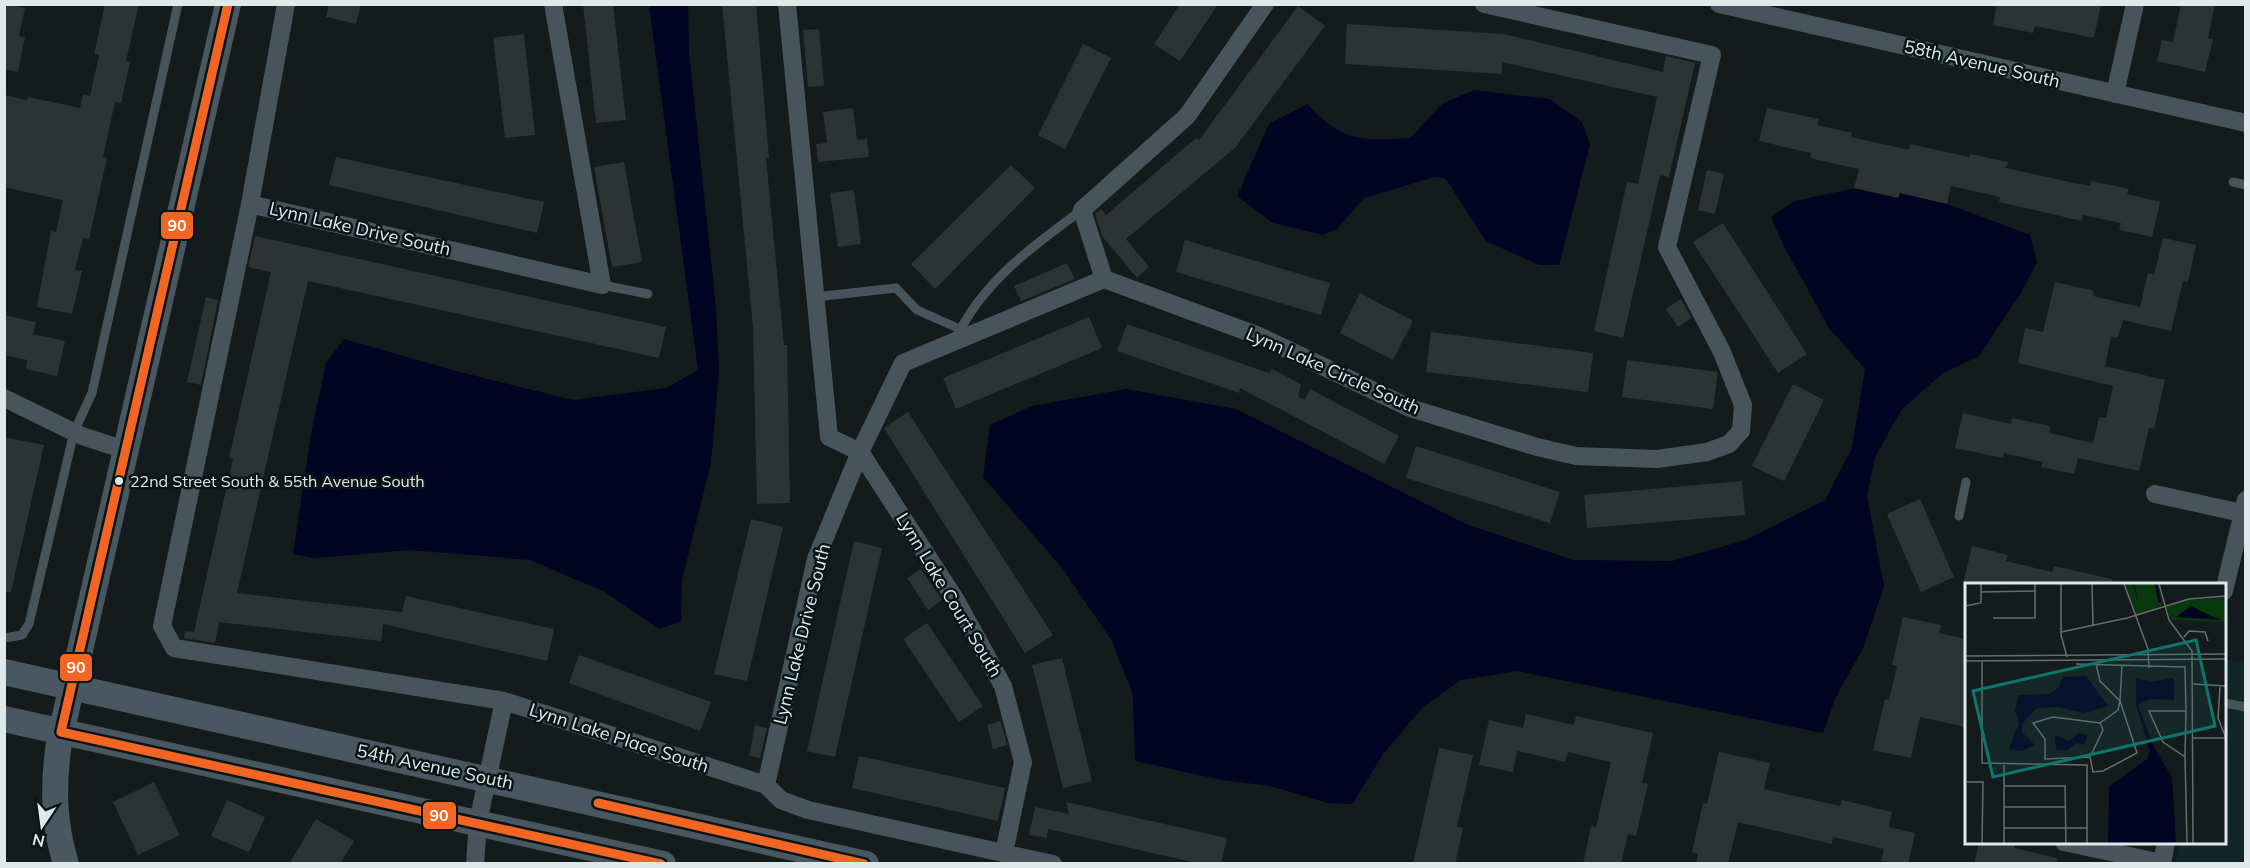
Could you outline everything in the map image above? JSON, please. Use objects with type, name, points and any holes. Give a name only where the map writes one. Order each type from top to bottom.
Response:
[{"type":"main road","points":[[66,864],[55,819],[56,768],[61,732],[228,4]]},
{"type":"main road","name":"54th Avenue South","points":[[4,672],[866,864]]},
{"type":"main road","points":[[4,719],[663,864]]},
{"type":"street","points":[[250,204],[286,4]]},
{"type":"street","points":[[553,4],[602,285]]},
{"type":"street","points":[[787,4],[829,437],[860,452]]},
{"type":"street","points":[[1104,279],[1082,210],[1187,116],[1265,4]]},
{"type":"street","name":"Lynn Lake Circle South","points":[[1104,279],[1258,336],[1410,408],[1537,447],[1576,456],[1657,459],[1707,452],[1729,444],[1741,431],[1743,405],[1722,352],[1667,247],[1712,55],[1484,4]]},
{"type":"street","name":"58th Avenue South","points":[[1719,4],[2246,123]]},
{"type":"street","points":[[2115,94],[2135,4]]},
{"type":"street","name":"Lynn Lake Drive South","points":[[174,648],[162,626],[250,204],[602,285]]},
{"type":"street","name":"Lynn Lake Drive South","points":[[766,785],[816,559],[860,452],[903,363],[958,335],[1104,279]]},
{"type":"street","points":[[4,398],[74,432],[125,450]]},
{"type":"street","name":"Lynn Lake Court South","points":[[860,452],[957,602],[1004,686],[1023,762],[1004,853]]},
{"type":"street","points":[[2155,494],[2244,506],[2226,583]]},
{"type":"street","name":"Lynn Lake Place South","points":[[174,648],[504,700],[766,785],[781,800],[808,810],[1053,864]]},
{"type":"street","points":[[475,864],[478,822],[504,700]]},
{"type":"street","points":[[2069,844],[2163,863],[2166,844]]},
{"type":"lane","points":[[4,638],[22,635],[29,624],[74,432],[92,393],[178,4]]},
{"type":"lane","points":[[2233,182],[2246,184]]},
{"type":"lane","points":[[815,297],[896,288],[917,310],[958,335],[966,315],[1030,247],[1082,210]]},
{"type":"lane","points":[[602,285],[648,294]]},
{"type":"lane","points":[[1959,516],[1966,482]]},
{"type":"lane","points":[[2226,703],[2246,708]]},
{"type":"shaded area","points":[[2226,659],[2245,663],[2245,863],[2175,864],[2180,844],[2226,844]]},
{"type":"water","points":[[649,5],[688,5],[689,52],[716,308],[719,371],[711,463],[682,580],[681,621],[659,629],[605,592],[530,560],[409,550],[313,558],[293,554],[311,434],[326,363],[344,339],[456,371],[573,400],[666,388],[698,370]]},
{"type":"water","points":[[1474,90],[1550,99],[1582,122],[1590,144],[1559,265],[1539,265],[1486,241],[1446,179],[1435,177],[1364,198],[1337,229],[1323,235],[1273,223],[1237,196],[1269,124],[1307,104],[1331,126],[1353,136],[1365,139],[1410,138],[1442,104]]},
{"type":"water","points":[[1904,188],[2030,235],[2037,262],[2022,291],[1979,356],[1943,373],[1902,409],[1875,457],[1867,496],[1884,586],[1863,648],[1835,699],[1823,733],[1517,671],[1461,680],[1422,708],[1384,753],[1352,804],[1328,803],[1270,786],[1222,780],[1135,761],[1133,695],[1112,641],[1062,568],[983,477],[990,425],[1032,406],[1126,389],[1236,409],[1466,524],[1573,560],[1672,561],[1746,540],[1825,500],[1852,448],[1865,369],[1829,328],[1785,248],[1771,217],[1795,201],[1851,189]]},
{"type":"building","points":[[4,4],[25,8],[19,36],[25,37],[18,72],[4,69]]},
{"type":"building","points":[[105,4],[139,4],[126,61],[130,62],[121,103],[115,102],[103,157],[107,158],[89,239],[83,238],[75,270],[82,271],[72,314],[37,307],[51,230],[56,232],[63,200],[4,187],[4,95],[27,100],[28,97],[80,108],[83,94],[90,96],[99,55],[94,54]]},
{"type":"building","points":[[329,4],[361,4],[356,24],[326,17]]},
{"type":"building","points":[[583,4],[613,4],[626,120],[596,123]]},
{"type":"building","points":[[722,4],[756,4],[769,158],[766,158],[784,345],[787,345],[790,503],[757,504],[753,327]]},
{"type":"building","points":[[1180,4],[1218,4],[1180,61],[1154,44]]},
{"type":"building","points":[[1997,4],[2101,4],[2094,38],[2035,26],[2033,33],[1993,25]]},
{"type":"building","points":[[2181,4],[2215,4],[2208,38],[2213,39],[2205,72],[2157,61],[2162,40],[2173,42]]},
{"type":"building","points":[[1298,6],[1325,26],[1235,148],[1126,239],[1149,267],[1137,278],[1102,236],[1095,214],[1101,209],[1106,215],[1196,138],[1199,140]]},
{"type":"building","points":[[1347,24],[1504,34],[1663,72],[1666,56],[1695,63],[1669,177],[1660,175],[1623,338],[1594,331],[1627,182],[1638,184],[1657,97],[1502,62],[1502,74],[1345,64]]},
{"type":"building","points":[[819,29],[824,86],[808,87],[803,30]]},
{"type":"building","points":[[524,34],[535,135],[505,138],[493,38]]},
{"type":"building","points":[[1083,44],[1111,58],[1065,149],[1038,135]]},
{"type":"building","points":[[853,108],[857,140],[867,139],[869,157],[818,162],[816,144],[827,143],[823,112]]},
{"type":"building","points":[[1767,108],[1819,119],[1817,125],[1852,133],[1851,137],[1909,150],[1910,144],[1969,157],[1970,154],[2008,162],[2006,168],[2055,179],[2090,186],[2091,181],[2129,189],[2127,194],[2160,202],[2152,237],[2119,230],[2121,223],[2083,215],[2082,221],[1999,202],[2000,197],[1951,186],[1947,204],[1900,193],[1898,198],[1854,188],[1859,169],[1810,158],[1811,153],[1759,141]]},
{"type":"building","points":[[336,157],[544,202],[537,233],[329,185]]},
{"type":"building","points":[[624,162],[642,262],[612,267],[594,167]]},
{"type":"building","points":[[1011,165],[1035,188],[935,289],[911,264]]},
{"type":"building","points":[[1707,170],[1724,174],[1715,214],[1698,210]]},
{"type":"building","points":[[854,190],[861,244],[838,247],[830,193]]},
{"type":"building","points":[[1723,223],[1807,354],[1778,373],[1693,242]]},
{"type":"building","points":[[255,236],[666,327],[659,358],[308,281],[237,593],[402,612],[406,596],[554,629],[547,661],[383,624],[381,641],[219,622],[215,643],[184,638],[185,631],[194,632],[233,459],[229,458],[271,272],[248,267]]},
{"type":"building","points":[[2163,238],[2196,245],[2188,282],[2183,281],[2171,331],[2123,320],[2118,338],[2111,337],[2105,366],[2165,380],[2154,429],[2149,428],[2139,471],[2078,458],[2074,474],[2041,467],[2043,462],[2004,453],[2003,458],[1955,448],[1963,413],[2011,424],[2012,418],[2050,426],[2049,433],[2093,443],[2099,417],[2106,418],[2113,386],[2018,363],[2025,328],[2043,332],[2055,282],[2094,291],[2093,296],[2140,307],[2148,273],[2154,275]]},
{"type":"building","points":[[1185,240],[1330,283],[1321,315],[1176,272]]},
{"type":"building","points":[[1067,263],[1075,279],[1021,301],[1014,286]]},
{"type":"building","points":[[1360,293],[1413,321],[1393,360],[1340,333]]},
{"type":"building","points":[[206,297],[218,300],[201,385],[187,382]]},
{"type":"building","points":[[1681,299],[1691,318],[1678,327],[1666,309]]},
{"type":"building","points":[[4,315],[36,322],[33,334],[65,341],[57,376],[26,369],[27,360],[4,355]]},
{"type":"building","points":[[1089,317],[1102,348],[956,409],[943,378]]},
{"type":"building","points":[[1127,324],[1269,373],[1272,369],[1301,384],[1298,397],[1305,399],[1310,389],[1399,436],[1384,464],[1240,388],[1239,393],[1117,351]]},
{"type":"building","points":[[1431,332],[1593,353],[1588,392],[1426,372]]},
{"type":"building","points":[[1627,360],[1718,372],[1713,409],[1622,397]]},
{"type":"building","points":[[1793,384],[1824,400],[1784,481],[1752,466]]},
{"type":"building","points":[[908,412],[1053,635],[1025,653],[884,428]]},
{"type":"building","points":[[4,437],[44,445],[11,592],[4,592]]},
{"type":"building","points":[[1416,446],[1560,492],[1550,523],[1406,478]]},
{"type":"building","points":[[1742,481],[1745,515],[1587,528],[1584,495]]},
{"type":"building","points":[[1920,499],[1954,577],[1921,592],[1887,514]]},
{"type":"building","points":[[751,519],[783,527],[747,681],[714,674]]},
{"type":"building","points":[[854,541],[882,548],[835,757],[807,751]]},
{"type":"building","points":[[1972,546],[2008,555],[2006,561],[2052,572],[2054,566],[2112,579],[2111,583],[1965,583],[1963,585]]},
{"type":"building","points":[[921,569],[942,600],[928,610],[907,578]]},
{"type":"building","points":[[1903,617],[1941,625],[1939,633],[1965,639],[1965,727],[1920,717],[1911,758],[1873,750],[1885,699],[1889,700],[1897,666],[1892,665]]},
{"type":"building","points":[[927,623],[983,706],[959,722],[903,639]]},
{"type":"building","points":[[579,655],[711,702],[700,731],[569,683]]},
{"type":"building","points":[[1062,658],[1092,781],[1063,788],[1032,665]]},
{"type":"building","points":[[1526,714],[1574,725],[1576,716],[1653,733],[1642,783],[1648,784],[1636,836],[1628,834],[1621,864],[1583,864],[1591,826],[1596,827],[1611,762],[1568,752],[1565,762],[1517,751],[1513,772],[1479,765],[1489,720],[1523,728]]},
{"type":"building","points":[[1001,721],[1007,745],[993,749],[987,725]]},
{"type":"building","points":[[755,725],[767,728],[760,758],[749,756]]},
{"type":"building","points":[[1439,748],[1473,755],[1457,827],[1463,828],[1455,864],[1413,864]]},
{"type":"building","points":[[1719,752],[1770,763],[1764,789],[1840,806],[1842,800],[1892,812],[1889,827],[1915,833],[1908,864],[1881,861],[1884,849],[1833,837],[1832,844],[1738,822],[1728,864],[1696,864],[1698,854],[1692,852],[1703,803],[1707,804]]},
{"type":"building","points":[[859,756],[1005,788],[998,821],[852,788]]},
{"type":"building","points":[[154,782],[180,835],[138,855],[113,802]]},
{"type":"building","points":[[227,800],[265,817],[249,852],[211,836]]},
{"type":"building","points":[[1066,802],[1227,838],[1221,864],[1201,864],[1048,829],[1047,838],[1029,835],[1035,807],[1069,814]]},
{"type":"building","points":[[316,819],[354,841],[340,864],[289,864]]},
{"type":"building","points":[[1979,844],[2016,844],[2014,848],[2057,858],[2056,864],[1974,864]]},
{"type":"transit line","name":"90","points":[[228,4],[61,732],[661,864]]},
{"type":"transit line","name":"90","points":[[598,803],[864,864]]},
{"type":"place","name":"22nd Street South & 55th Avenue South","points":[[119,481]]}]
